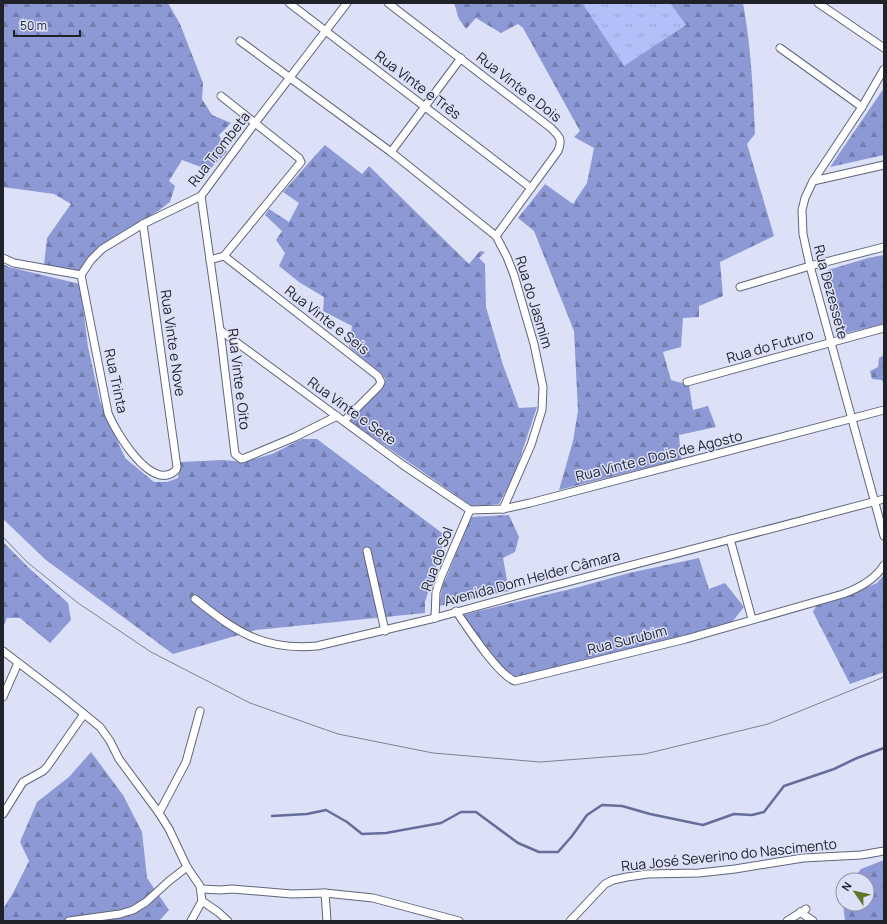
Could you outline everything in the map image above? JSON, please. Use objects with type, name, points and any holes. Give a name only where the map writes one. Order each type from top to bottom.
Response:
[{"type":"street","name":"Rua Vinte e Três","points":[[289,3],[531,188]]},
{"type":"street","name":"Rua Trombeta","points":[[81,275],[91,260],[102,249],[143,224],[201,196],[347,3]]},
{"type":"street","name":"Rua Vinte e Dois","points":[[388,3],[551,128],[561,140],[558,151],[496,236]]},
{"type":"street","points":[[818,3],[884,48]]},
{"type":"street","name":"Rua do Jasmim","points":[[240,41],[391,152],[496,236],[514,275],[534,344],[543,387],[542,410],[531,445],[503,509]]},
{"type":"street","points":[[780,48],[862,107]]},
{"type":"street","name":"Rua Vinte e Dois","points":[[391,152],[461,58]]},
{"type":"street","name":"Rua Dezessete","points":[[884,69],[862,107],[813,181],[802,210],[803,234],[810,266],[884,536]]},
{"type":"street","points":[[210,260],[224,256],[301,162],[299,158],[221,96]]},
{"type":"street","points":[[813,181],[884,165]]},
{"type":"street","name":"Rua Vinte e Oito","points":[[201,196],[220,330],[235,454],[241,459],[245,458],[295,437],[337,416]]},
{"type":"street","name":"Rua Vinte e Nove","points":[[143,224],[177,467]]},
{"type":"street","points":[[740,287],[810,266],[884,247]]},
{"type":"street","name":"Rua Vinte e Seis","points":[[224,256],[378,376],[381,382],[379,386],[344,421]]},
{"type":"street","points":[[3,258],[22,265],[81,275]]},
{"type":"street","name":"Rua Trinta","points":[[81,275],[108,413],[112,422],[132,453],[150,472],[160,476],[171,474],[177,467]]},
{"type":"street","name":"Rua do Futuro","points":[[687,382],[884,328]]},
{"type":"street","name":"Rua Vinte e Sete","points":[[220,330],[403,465],[470,510]]},
{"type":"street","name":"Rua Vinte e Dois de Agosto","points":[[470,510],[503,509],[884,410]]},
{"type":"street","name":"Avenida Dom Helder Câmara","points":[[195,599],[222,621],[260,641],[286,647],[317,646],[385,631],[884,499]]},
{"type":"street","name":"Rua do Sol","points":[[435,618],[434,604],[436,592],[470,510]]},
{"type":"street","points":[[730,539],[752,620],[843,594],[855,589],[871,579],[880,572],[884,565]]},
{"type":"street","points":[[367,551],[385,631]]},
{"type":"street","name":"Rua Surubim","points":[[456,611],[485,652],[508,678],[515,681],[686,639],[752,620]]},
{"type":"street","points":[[3,651],[100,727],[110,741],[119,759],[169,829],[187,867],[202,889],[202,901],[191,921]]},
{"type":"street","points":[[3,697],[18,663]]},
{"type":"street","points":[[159,813],[186,762],[200,711]]},
{"type":"street","points":[[3,814],[23,782],[43,772],[84,714]]},
{"type":"street","name":"Rua José Severino do Nascimento","points":[[574,920],[605,884],[613,880],[626,877],[648,874],[699,873],[803,858],[861,855],[884,851]]},
{"type":"street","points":[[69,921],[120,914],[133,910],[146,902],[187,867]]},
{"type":"street","points":[[202,889],[232,889],[292,894],[325,893],[373,898],[459,921]]},
{"type":"street","points":[[325,893],[327,921]]},
{"type":"street","points":[[202,901],[228,921]]},
{"type":"street","points":[[787,921],[803,911],[813,921]]},
{"type":"green space","points":[[3,3],[168,3],[180,24],[203,83],[202,99],[212,115],[231,123],[219,135],[227,152],[209,170],[182,160],[169,181],[175,186],[170,202],[107,242],[80,274],[44,265],[47,238],[71,204],[54,194],[3,187]]},
{"type":"green space","points":[[454,3],[743,3],[750,52],[755,134],[747,144],[774,236],[720,262],[723,296],[699,306],[699,317],[683,318],[681,347],[663,352],[671,380],[689,385],[693,410],[708,406],[716,427],[679,435],[681,459],[559,490],[573,441],[578,411],[574,331],[534,231],[518,218],[545,184],[573,204],[587,183],[594,148],[574,137],[580,131],[523,28],[518,24],[501,33],[476,18],[466,29],[459,19]]},
{"type":"green space","points":[[582,3],[670,3],[686,25],[624,66]]},
{"type":"green space","points":[[884,88],[884,155],[830,167]]},
{"type":"green space","points":[[325,145],[362,174],[369,166],[469,264],[480,251],[485,252],[479,258],[485,264],[486,307],[503,365],[519,408],[537,407],[515,473],[499,504],[472,506],[348,420],[382,386],[386,380],[382,374],[349,347],[352,326],[323,311],[324,297],[299,282],[279,266],[285,253],[276,240],[282,231],[265,215],[269,209],[289,222],[299,203],[283,192]]},
{"type":"green space","points":[[884,255],[884,324],[838,335],[825,287],[828,270],[868,258]]},
{"type":"green space","points":[[3,264],[9,267],[80,284],[88,347],[100,401],[125,458],[154,482],[167,482],[178,478],[180,462],[223,460],[243,462],[272,454],[302,439],[317,439],[446,536],[425,602],[425,613],[256,630],[173,654],[46,560],[3,519]]},
{"type":"green space","points":[[884,355],[884,385],[882,380],[872,379],[870,371],[878,367],[879,358]]},
{"type":"green space","points":[[509,515],[519,537],[515,552],[503,558],[509,591],[439,606],[442,588],[471,517]]},
{"type":"green space","points":[[3,542],[68,603],[71,620],[50,643],[20,618],[7,618],[3,627]]},
{"type":"green space","points":[[699,558],[709,589],[725,583],[744,607],[729,626],[514,677],[498,667],[462,615],[579,587],[629,573]]},
{"type":"green space","points":[[884,575],[884,672],[850,684],[813,612],[816,606],[837,600],[877,583]]},
{"type":"green space","points":[[91,752],[123,795],[142,832],[147,878],[169,910],[159,921],[3,921],[3,909],[29,861],[20,842],[37,802],[69,777]]},
{"type":"green space","points":[[884,860],[884,921],[845,921],[844,912],[875,912],[875,872],[859,872],[861,869]]},
{"type":"waterway","points":[[272,816],[307,814],[326,810],[347,822],[362,834],[386,833],[441,823],[461,812],[476,812],[518,843],[539,852],[558,852],[587,815],[602,805],[622,806],[650,814],[703,825],[734,814],[752,815],[764,812],[784,786],[834,769],[857,758],[884,748]]},
{"type":"tram line","points":[[3,537],[27,562],[78,603],[151,652],[250,703],[338,734],[433,753],[540,762],[645,754],[768,724],[884,677]]}]
